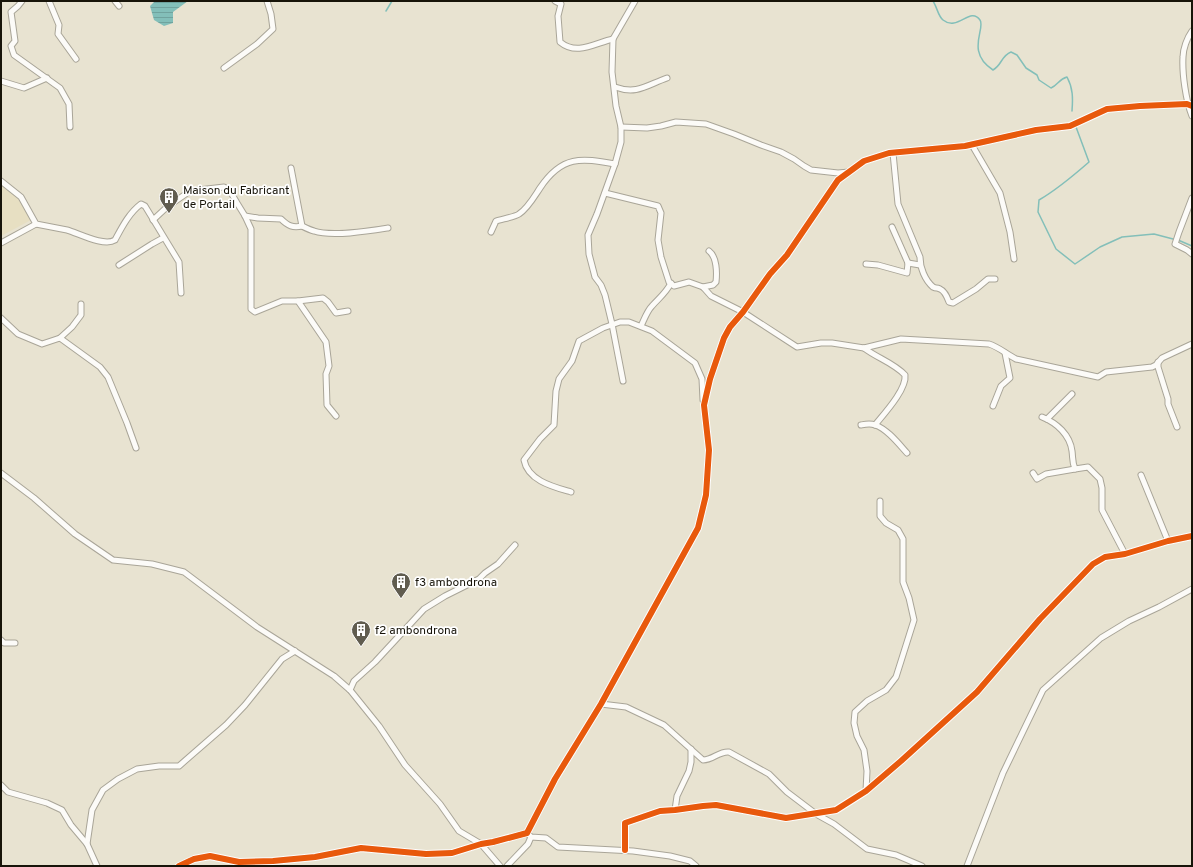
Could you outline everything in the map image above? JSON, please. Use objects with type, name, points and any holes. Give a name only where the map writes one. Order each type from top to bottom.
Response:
[{"type":"street","points":[[22,1],[11,12],[15,41],[11,46],[14,55],[60,88],[69,104],[70,127]]},
{"type":"street","points":[[49,1],[59,25],[58,34],[76,59]]},
{"type":"street","points":[[224,68],[257,44],[273,29],[268,1]]},
{"type":"street","points":[[555,1],[561,4],[558,16],[560,42],[566,47],[574,49],[584,48],[613,38]]},
{"type":"street","points":[[623,381],[605,295],[601,285],[595,277],[589,254],[588,235],[616,164],[621,142],[621,126],[616,106],[615,87],[612,72],[613,38],[635,1]]},
{"type":"street","points":[[1192,31],[1188,37],[1182,56],[1192,116]]},
{"type":"street","points":[[1,81],[24,88],[47,78]]},
{"type":"street","points":[[615,87],[634,91],[668,78]]},
{"type":"street","points":[[704,405],[710,379],[724,338],[730,327],[743,312],[770,274],[787,255],[838,180],[864,161],[893,153],[972,145],[1036,130],[1070,126],[1107,109],[1140,106],[1190,105]]},
{"type":"street","points":[[621,126],[654,127],[676,122],[706,124],[781,152],[812,170],[838,173],[850,172]]},
{"type":"street","points":[[972,145],[1000,193],[1010,232],[1014,260]]},
{"type":"street","points":[[893,153],[898,204],[920,257],[920,265],[923,273],[934,288],[940,289],[946,294],[949,302],[953,303],[976,290],[988,279],[995,279]]},
{"type":"street","points":[[491,232],[496,221],[518,215],[531,203],[546,179],[558,168],[568,162],[590,160],[616,164]]},
{"type":"street","points":[[291,168],[302,226]]},
{"type":"street","points":[[1,181],[21,197],[36,224]]},
{"type":"street","points":[[153,220],[167,207],[190,191],[224,187],[230,191],[251,229],[251,309],[255,312],[282,302],[322,298],[328,302],[336,313],[348,311]]},
{"type":"street","points":[[605,193],[658,206],[661,213],[658,240],[661,257],[669,282],[674,286],[689,282],[703,287],[711,296],[743,312],[797,347],[821,342],[864,348],[901,339],[988,344],[997,346],[1005,353],[1016,359],[1098,378],[1106,372],[1152,367],[1162,358],[1192,344]]},
{"type":"street","points":[[1192,198],[1176,244],[1192,254]]},
{"type":"street","points":[[1,243],[36,224],[108,242],[115,240],[135,208],[141,204],[145,206],[163,238],[179,262],[181,293]]},
{"type":"street","points":[[245,216],[281,219],[286,224],[294,227],[302,226],[315,232],[330,233],[368,231],[388,228]]},
{"type":"street","points":[[866,264],[878,265],[908,273],[908,263],[892,228]]},
{"type":"street","points":[[119,265],[163,238]]},
{"type":"street","points":[[703,287],[713,285],[716,282],[715,262],[713,254],[709,251]]},
{"type":"street","points":[[908,263],[920,265]]},
{"type":"street","points":[[641,326],[651,306],[668,290],[671,283]]},
{"type":"street","points":[[298,301],[326,342],[329,366],[326,374],[327,404],[336,416]]},
{"type":"street","points":[[1,318],[18,334],[42,344],[60,338],[72,326],[81,315],[81,304]]},
{"type":"street","points":[[507,866],[528,844],[529,835],[555,779],[601,704],[698,528],[706,495],[709,450],[702,379],[695,363],[652,331],[629,322],[620,322],[612,324],[579,341],[572,361],[559,379],[556,391],[554,425],[540,438],[524,460],[525,468],[536,478],[555,487],[571,492]]},
{"type":"street","points":[[60,338],[100,367],[108,377],[136,448]]},
{"type":"street","points":[[864,348],[906,375],[906,379],[896,398],[875,425]]},
{"type":"street","points":[[993,406],[1001,386],[1010,378],[1005,353]]},
{"type":"street","points":[[1158,362],[1168,404],[1177,427]]},
{"type":"street","points":[[1072,394],[1045,418],[1060,428],[1067,436],[1070,443],[1072,461],[1075,469]]},
{"type":"street","points":[[861,425],[875,425],[890,435],[907,453]]},
{"type":"street","points":[[1033,473],[1037,479],[1046,474],[1088,467],[1100,479],[1102,488],[1102,510],[1124,554]]},
{"type":"street","points":[[1,473],[34,498],[75,534],[113,560],[152,564],[184,572],[257,627],[334,676],[350,690],[379,726],[405,765],[440,804],[460,831],[480,844],[500,866]]},
{"type":"street","points":[[1141,475],[1168,541]]},
{"type":"street","points":[[866,791],[867,771],[864,750],[857,736],[854,723],[855,712],[868,701],[886,690],[896,677],[914,620],[909,598],[903,582],[903,539],[898,530],[880,516],[880,501]]},
{"type":"street","points":[[625,850],[625,823],[660,811],[716,805],[786,818],[836,810],[866,791],[977,692],[1040,619],[1093,564],[1105,556],[1124,554],[1168,541],[1192,536]]},
{"type":"street","points":[[350,690],[354,681],[375,662],[424,609],[445,596],[479,579],[498,564],[515,545]]},
{"type":"street","points":[[966,866],[1003,774],[1043,690],[1101,638],[1129,621],[1159,608],[1192,589]]},
{"type":"street","points":[[1,640],[4,643],[15,643]]},
{"type":"street","points":[[87,844],[92,810],[103,790],[118,779],[137,770],[179,766],[226,725],[245,705],[282,659],[295,651]]},
{"type":"street","points":[[601,704],[626,707],[664,725],[704,760],[708,760],[725,752],[729,752],[769,774],[787,792],[816,814],[834,824],[867,849],[896,855],[922,866]]},
{"type":"street","points":[[675,810],[677,796],[689,771],[691,762],[690,749]]},
{"type":"street","points":[[1,786],[8,792],[62,810],[87,844],[97,866]]},
{"type":"street","points":[[178,866],[194,859],[210,856],[239,862],[273,861],[315,857],[361,848],[426,854],[452,853],[480,844],[529,835],[546,838],[558,847],[625,850],[670,856],[690,861],[696,866]]},
{"type":"shaded area","points":[[1,182],[15,191],[31,220],[1,236]]},
{"type":"water","points":[[155,1],[188,1],[173,12],[173,23],[164,26],[154,20],[150,6]]},
{"type":"waterway","points":[[386,11],[392,1]]},
{"type":"waterway","points":[[933,1],[941,18],[948,23],[959,22],[972,16],[976,16],[980,20],[981,29],[978,41],[980,56],[993,70],[1005,56],[1011,52],[1017,55],[1026,68],[1037,75],[1039,80],[1051,88],[1067,77],[1072,93],[1072,111]]},
{"type":"waterway","points":[[1076,127],[1089,162],[1059,187],[1039,200],[1038,212],[1056,249],[1075,264],[1100,247],[1122,237],[1154,234],[1173,239]]},
{"type":"waterway","points":[[1178,240],[1192,246]]},
{"type":"cycle path","points":[[179,866],[194,859],[210,856],[239,862],[273,861],[315,857],[361,848],[426,854],[452,853],[481,844],[527,833],[555,779],[601,704],[698,528],[706,495],[709,450],[704,405],[710,379],[724,338],[730,327],[743,312],[770,274],[787,255],[838,180],[864,161],[889,153],[965,146],[1036,130],[1070,126],[1107,109],[1187,104],[1192,106]]},
{"type":"cycle path","points":[[625,850],[625,823],[660,811],[716,805],[786,818],[836,810],[866,791],[977,692],[1040,619],[1093,564],[1105,557],[1125,554],[1168,541],[1192,536]]},
{"type":"place","name":"Maison du Fabricant de Portail","points":[[169,214]]},
{"type":"place","name":"f3 ambondrona","points":[[401,599]]},
{"type":"place","name":"f2 ambondrona","points":[[361,647]]}]
